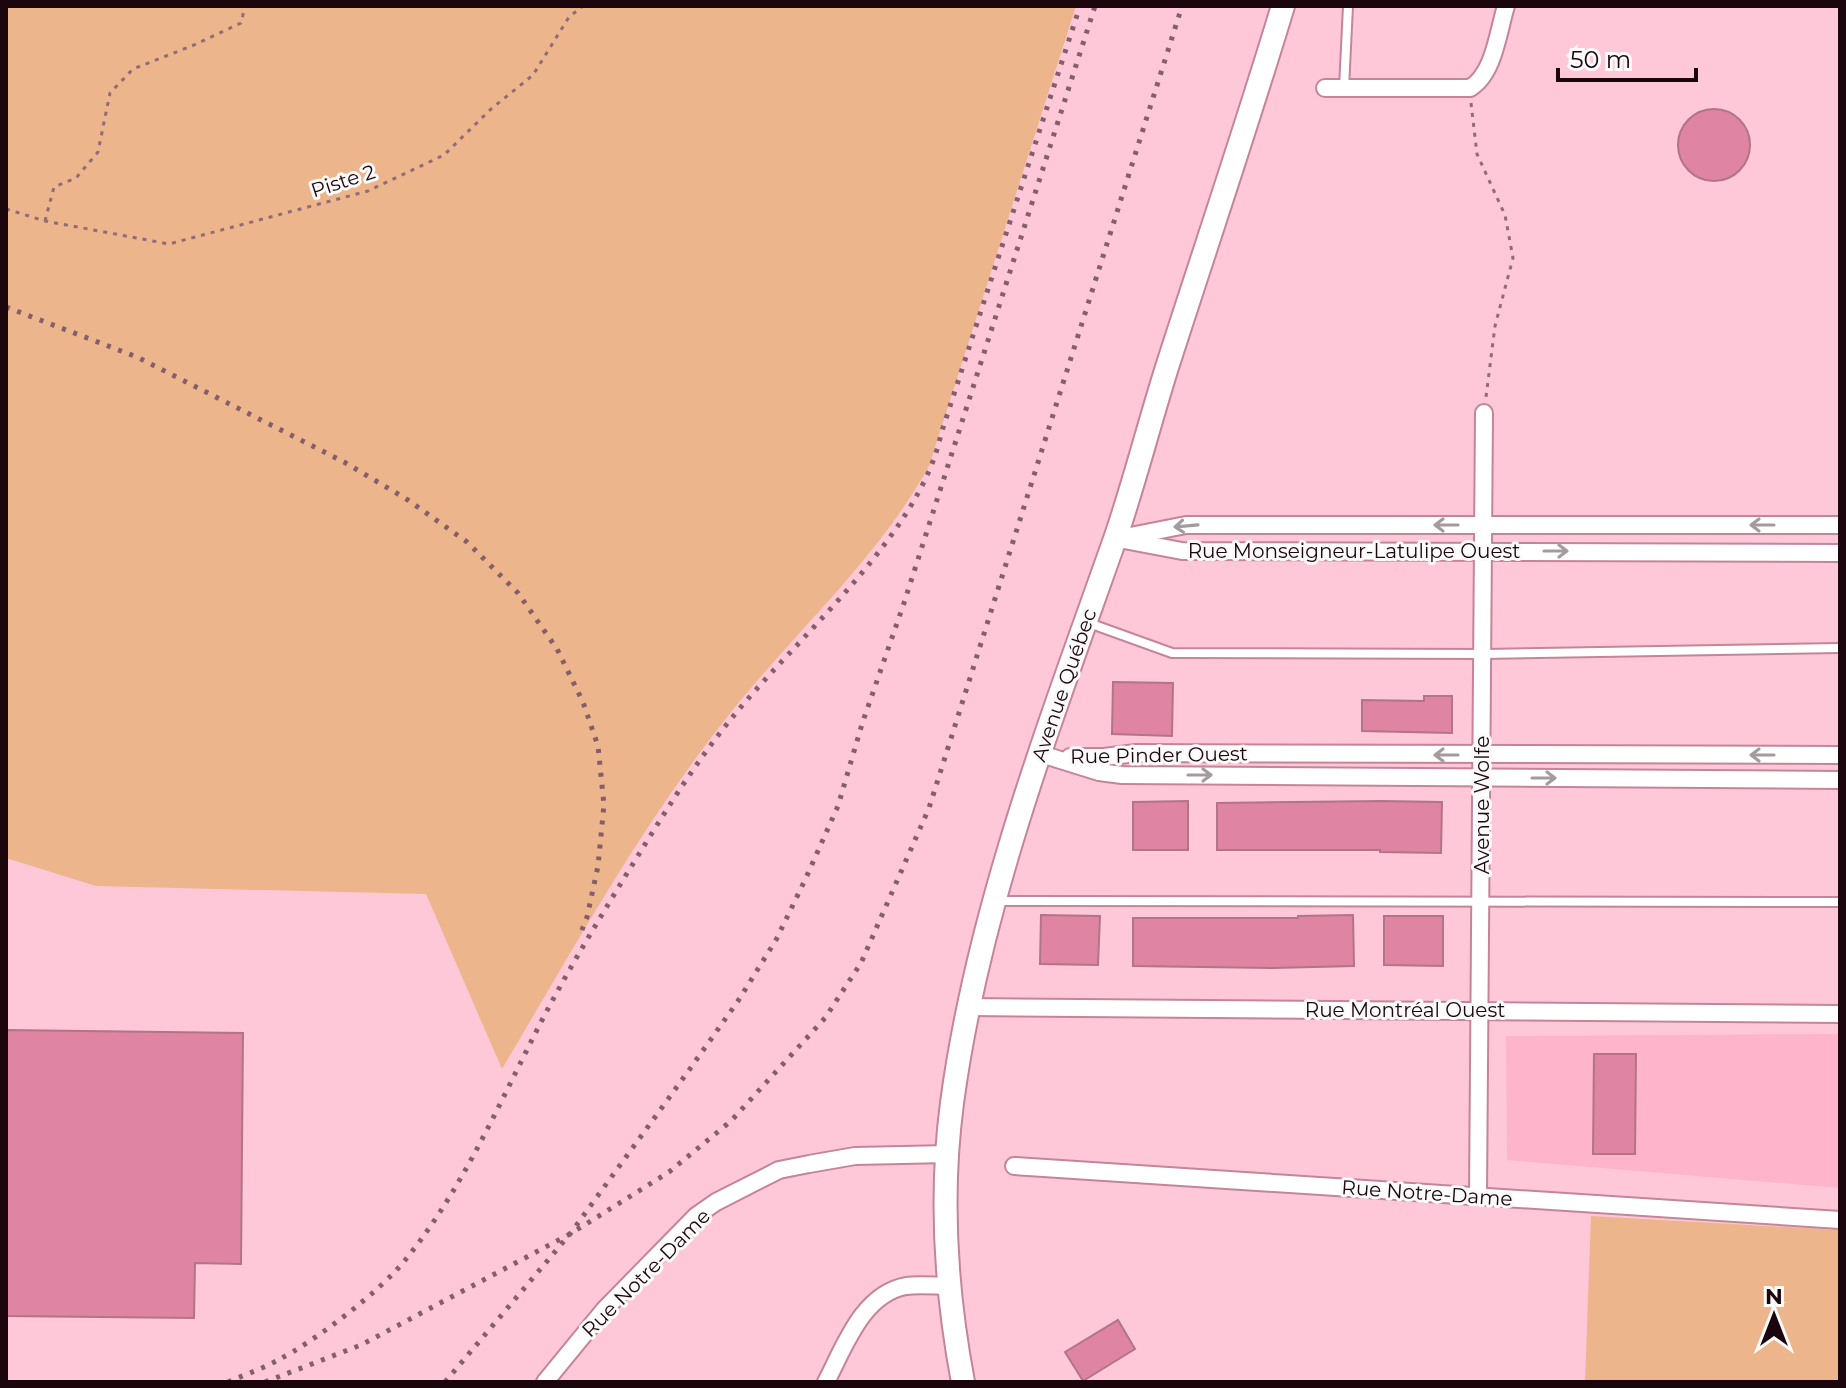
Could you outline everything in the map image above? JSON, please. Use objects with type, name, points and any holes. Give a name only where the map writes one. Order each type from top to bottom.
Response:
[{"type":"main road","name":"Avenue Québec","points":[[963,1382],[951,1286],[947,1191],[951,1107],[969,1007],[994,901],[1085,621],[1115,539],[1283,6]]},
{"type":"street","points":[[1325,88],[1470,88],[1479,83],[1488,68],[1506,6]]},
{"type":"street","name":"Avenue Wolfe","points":[[1478,1196],[1484,413]]},
{"type":"street","name":"Rue Monseigneur-Latulipe Ouest","points":[[1115,539],[1186,525],[1840,525]]},
{"type":"street","name":"Rue Monseigneur-Latulipe Ouest","points":[[1115,539],[1182,551],[1840,553]]},
{"type":"street","name":"Rue Pinder Ouest","points":[[1041,754],[1083,758],[1136,753],[1840,755]]},
{"type":"street","name":"Rue Pinder Ouest","points":[[1041,754],[1099,772],[1122,775],[1840,780]]},
{"type":"street","name":"Rue Montréal Ouest","points":[[969,1007],[1840,1014]]},
{"type":"street","name":"Rue Notre-Dame","points":[[545,1382],[604,1310],[696,1216],[716,1202],[779,1170],[855,1156],[949,1154]]},
{"type":"street","name":"Rue Notre-Dame","points":[[1014,1166],[1840,1220]]},
{"type":"street","points":[[826,1382],[854,1328],[880,1298],[905,1286],[951,1286]]},
{"type":"lane","points":[[1344,88],[1348,6]]},
{"type":"lane","points":[[1085,621],[1172,653],[1483,654],[1840,648]]},
{"type":"lane","points":[[994,901],[1840,902]]},
{"type":"path","points":[[45,221],[54,187],[76,178],[98,152],[110,93],[133,69],[241,23],[245,6]]},
{"type":"path","name":"Piste 2","points":[[6,209],[45,221],[169,244],[368,191],[444,155],[491,109],[533,75],[569,17],[583,6]]},
{"type":"path","points":[[1470,88],[1477,154],[1505,215],[1513,258],[1495,326],[1484,413]]},
{"type":"shaded area","points":[[6,6],[1076,6],[929,466],[908,501],[859,566],[750,689],[663,804],[607,891],[502,1069],[426,894],[96,886],[6,858]]},
{"type":"shaded area","points":[[1840,1034],[1840,1188],[1507,1160],[1506,1036]]},
{"type":"shaded area","points":[[1591,1216],[1840,1230],[1840,1382],[1585,1382]]},
{"type":"building","points":[[1714,109],[1734,115],[1744,125],[1750,145],[1744,165],[1734,175],[1714,181],[1694,175],[1684,165],[1678,145],[1684,125],[1694,115]]},
{"type":"building","points":[[1113,682],[1173,683],[1172,736],[1112,734]]},
{"type":"building","points":[[1424,696],[1452,696],[1452,733],[1362,731],[1362,700],[1424,701]]},
{"type":"building","points":[[1188,801],[1188,850],[1133,850],[1133,802]]},
{"type":"building","points":[[1442,802],[1441,853],[1217,850],[1217,803]]},
{"type":"building","points":[[1041,915],[1100,916],[1098,965],[1040,964]]},
{"type":"building","points":[[1353,915],[1354,966],[1133,966],[1133,918]]},
{"type":"building","points":[[1384,916],[1443,916],[1443,966],[1384,965]]},
{"type":"building","points":[[6,1030],[243,1033],[241,1264],[195,1263],[194,1318],[6,1316]]},
{"type":"building","points":[[1594,1054],[1636,1054],[1635,1154],[1593,1154]]},
{"type":"building","points":[[1118,1320],[1135,1349],[1083,1381],[1065,1352]]},
{"type":"railway","points":[[228,1382],[272,1363],[310,1341],[364,1300],[406,1259],[462,1176],[548,1008],[626,875],[689,776],[731,719],[852,584],[908,510],[929,472],[1080,6]]},
{"type":"railway","points":[[445,1382],[570,1234],[687,1073],[776,940],[805,880],[838,806],[1095,6]]},
{"type":"railway","points":[[265,1382],[361,1345],[570,1234],[669,1172],[731,1121],[825,1018],[861,963],[929,808],[1182,6]]},
{"type":"railway","points":[[6,307],[137,357],[344,462],[408,500],[467,542],[518,593],[557,649],[583,702],[598,746],[604,805],[598,866],[580,935]]}]
